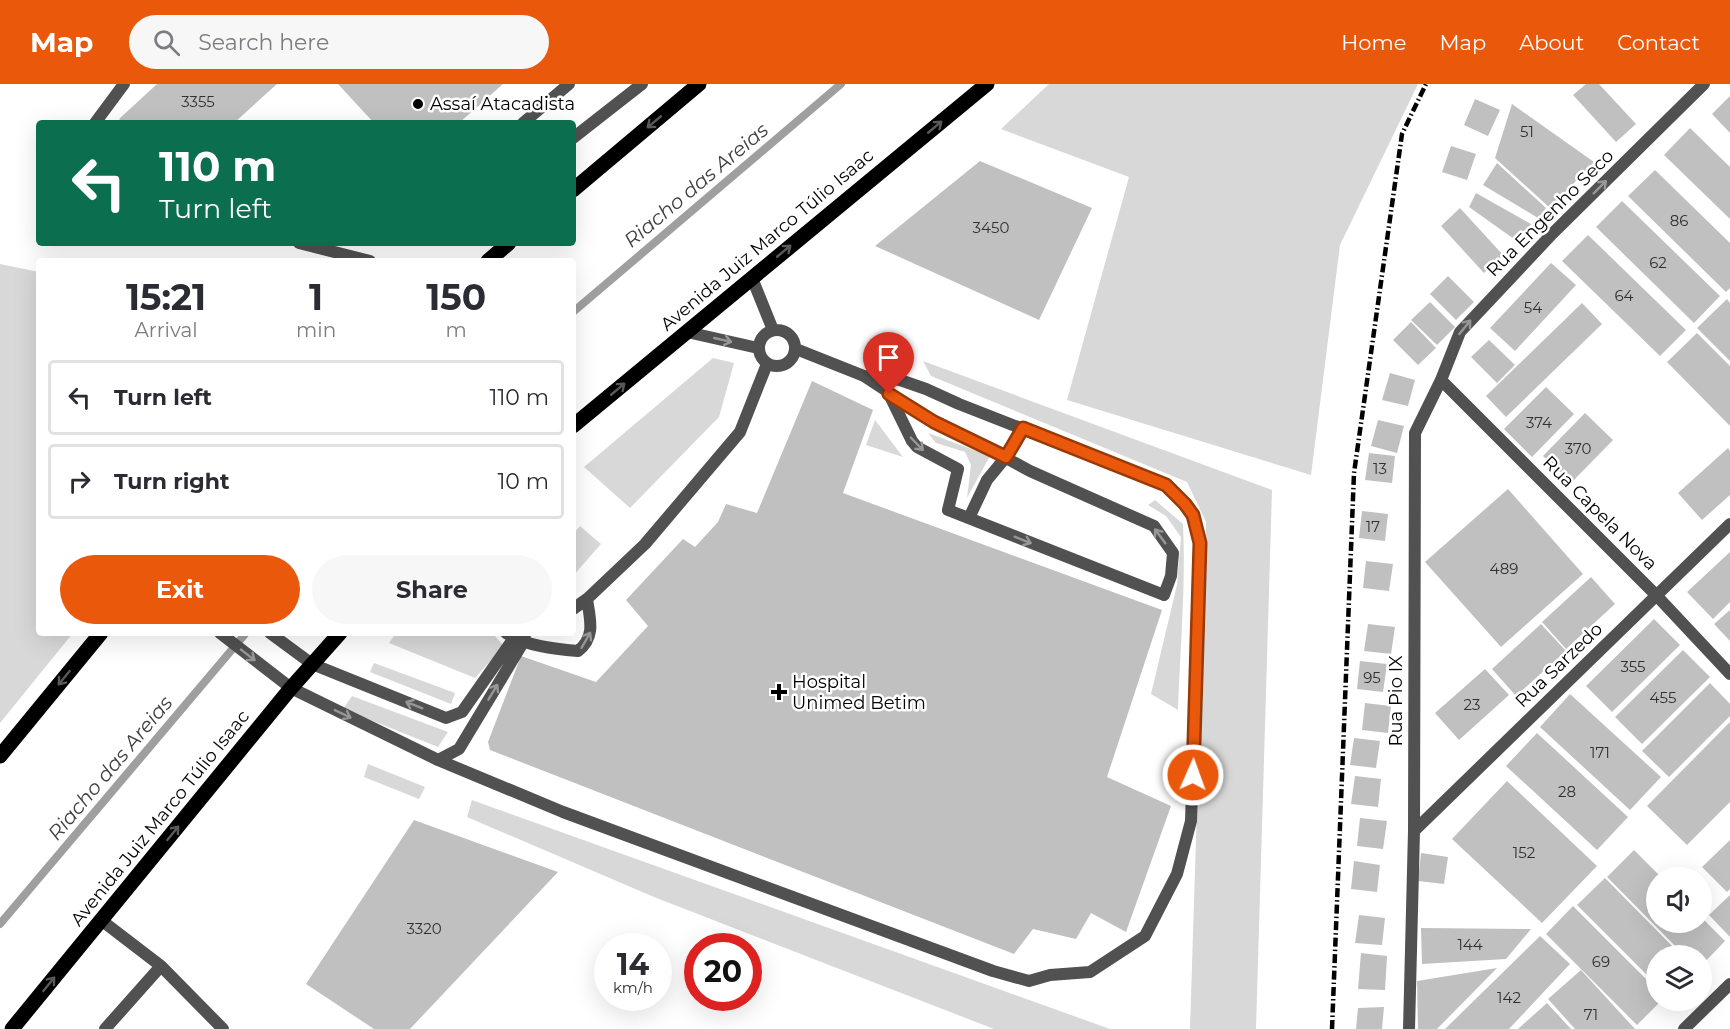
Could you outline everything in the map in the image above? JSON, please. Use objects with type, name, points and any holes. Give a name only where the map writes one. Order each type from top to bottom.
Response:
[{"type":"main road","points":[[576,187],[699,84]]},
{"type":"main road","name":"Avenida Juiz Marco Túlio Isaac","points":[[576,424],[987,84]]},
{"type":"main road","points":[[492,258],[506,246]]},
{"type":"main road","points":[[0,756],[99,636]]},
{"type":"main road","name":"Avenida Juiz Marco Túlio Isaac","points":[[12,1029],[291,688],[337,636]]},
{"type":"street","points":[[97,120],[124,84]]},
{"type":"street","points":[[527,120],[569,84]]},
{"type":"street","points":[[576,136],[642,84]]},
{"type":"street","name":"Rua Engenho Seco","points":[[1441,380],[1460,332],[1552,234],[1704,84]]},
{"type":"street","points":[[306,246],[328,255],[349,258]]},
{"type":"street","points":[[752,278],[773,330]]},
{"type":"street","points":[[773,330],[782,330],[794,341],[796,349],[793,358],[786,365],[776,367],[767,364],[760,357],[758,348],[760,340],[773,330]]},
{"type":"street","points":[[687,332],[758,348]]},
{"type":"street","points":[[796,349],[864,376],[934,422],[1030,471],[1154,526],[1173,553],[1171,576],[1164,596],[948,510],[958,469],[917,447],[889,394]]},
{"type":"street","points":[[576,607],[645,544],[740,432],[767,364]]},
{"type":"street","points":[[224,636],[291,688],[438,760],[564,812],[993,971],[1029,981],[1050,975],[1090,972],[1145,936],[1177,874],[1191,822],[1200,543],[1193,515],[1166,485],[900,380],[864,376]]},
{"type":"street","name":"Rua Capela Nova","points":[[1441,380],[1656,595],[1730,674]]},
{"type":"street","name":"Rua Pio IX","points":[[1409,1029],[1414,831],[1414,433],[1441,380]]},
{"type":"street","points":[[969,518],[987,480],[1006,457],[1023,428]]},
{"type":"street","name":"Rua Sarzedo","points":[[1414,831],[1730,524]]},
{"type":"street","points":[[518,636],[560,650],[578,651],[586,645],[591,632],[587,599]]},
{"type":"street","points":[[274,636],[312,664],[446,718],[462,712],[518,636]]},
{"type":"street","points":[[438,760],[459,749],[518,636]]},
{"type":"street","points":[[101,920],[161,966],[223,1029]]},
{"type":"street","points":[[105,1029],[161,966]]},
{"type":"street","points":[[1684,1029],[1730,984]]},
{"type":"shaded area","points":[[1049,84],[1418,84],[1340,245],[1311,475],[1067,400],[1129,177],[1001,129]]},
{"type":"shaded area","points":[[0,264],[36,271],[36,636],[71,636],[0,723]]},
{"type":"shaded area","points":[[713,358],[734,363],[719,417],[630,508],[584,467]]},
{"type":"shaded area","points":[[923,361],[1272,490],[1256,1029],[1190,1029],[1206,522],[1187,482],[931,376]]},
{"type":"shaded area","points":[[875,420],[903,457],[866,445]]},
{"type":"shaded area","points":[[928,433],[990,456],[967,498],[971,465],[965,452],[936,443]]},
{"type":"shaded area","points":[[1155,500],[1183,524],[1183,594],[1178,710],[1151,694],[1177,585],[1181,537],[1166,516],[1148,505]]},
{"type":"shaded area","points":[[580,526],[601,544],[576,573],[576,531]]},
{"type":"shaded area","points":[[394,636],[495,636],[504,646],[475,678],[389,643]]},
{"type":"shaded area","points":[[374,663],[455,693],[451,704],[370,672]]},
{"type":"shaded area","points":[[352,696],[448,732],[438,747],[343,709]]},
{"type":"shaded area","points":[[368,764],[425,787],[419,799],[364,777]]},
{"type":"shaded area","points":[[472,800],[1110,1029],[994,1029],[762,939],[762,933],[747,933],[654,897],[467,817]]},
{"type":"building","points":[[157,84],[277,84],[237,120],[119,119]]},
{"type":"building","name":"Assaí Atacadista","points":[[338,84],[503,84],[462,120],[371,120]]},
{"type":"building","points":[[1586,84],[1599,84],[1636,124],[1616,142],[1573,95]]},
{"type":"building","points":[[1730,96],[1730,133],[1712,114]]},
{"type":"building","points":[[1475,99],[1500,110],[1488,136],[1464,125]]},
{"type":"building","points":[[1512,104],[1594,162],[1550,208],[1495,158]]},
{"type":"building","points":[[1690,128],[1730,167],[1730,219],[1664,155]]},
{"type":"building","points":[[1451,146],[1476,154],[1467,180],[1442,172]]},
{"type":"building","points":[[980,161],[1092,208],[1039,320],[875,246]]},
{"type":"building","points":[[1497,163],[1546,208],[1538,218],[1483,185]]},
{"type":"building","points":[[1655,170],[1730,243],[1730,288],[1726,292],[1628,196]]},
{"type":"building","points":[[1476,193],[1531,224],[1521,244],[1469,207]]},
{"type":"building","points":[[1622,201],[1720,296],[1694,323],[1596,227]]},
{"type":"building","points":[[1460,208],[1503,255],[1484,273],[1441,226]]},
{"type":"building","points":[[1588,235],[1686,330],[1660,356],[1562,261]]},
{"type":"building","points":[[1551,263],[1576,285],[1515,351],[1490,328]]},
{"type":"building","points":[[1448,276],[1474,302],[1456,320],[1430,294]]},
{"type":"building","points":[[1727,299],[1730,303],[1730,361],[1697,328]]},
{"type":"building","points":[[1430,302],[1455,327],[1437,345],[1411,320]]},
{"type":"building","points":[[1582,303],[1602,324],[1506,417],[1486,396]]},
{"type":"building","points":[[1411,322],[1436,348],[1418,365],[1393,340]]},
{"type":"building","points":[[1697,333],[1730,366],[1730,426],[1667,362]]},
{"type":"building","points":[[1489,340],[1515,365],[1497,383],[1471,357]]},
{"type":"building","points":[[1390,373],[1415,380],[1408,406],[1382,400]]},
{"type":"building","points":[[812,381],[873,410],[843,493],[1162,610],[1107,777],[1171,806],[1126,932],[1091,913],[1076,939],[1033,929],[1014,954],[490,750],[488,742],[521,656],[596,682],[648,626],[626,600],[683,539],[695,547],[718,522],[726,504],[757,513]]},
{"type":"building","points":[[1546,387],[1574,414],[1532,457],[1504,429]]},
{"type":"building","points":[[1585,413],[1613,440],[1571,483],[1543,456]]},
{"type":"building","points":[[1378,420],[1404,426],[1397,453],[1371,446]]},
{"type":"building","points":[[1728,448],[1730,451],[1730,495],[1702,520],[1678,493]]},
{"type":"building","points":[[1369,453],[1395,456],[1392,483],[1365,480]]},
{"type":"building","points":[[1508,489],[1583,574],[1501,647],[1425,562]]},
{"type":"building","points":[[1362,511],[1388,514],[1385,541],[1359,538]]},
{"type":"building","points":[[1730,552],[1730,602],[1713,619],[1687,592]]},
{"type":"building","points":[[1366,561],[1393,564],[1389,591],[1363,588]]},
{"type":"building","points":[[1591,577],[1615,604],[1566,649],[1542,622]]},
{"type":"building","points":[[1730,610],[1730,641],[1714,624]]},
{"type":"building","points":[[1654,619],[1680,645],[1612,712],[1586,686]]},
{"type":"building","points":[[1368,624],[1395,627],[1391,654],[1364,651]]},
{"type":"building","points":[[1541,624],[1566,651],[1516,696],[1492,669]]},
{"type":"building","points":[[1683,650],[1710,677],[1642,744],[1615,717]]},
{"type":"building","points":[[1360,661],[1387,664],[1383,692],[1357,689]]},
{"type":"building","points":[[1485,669],[1509,695],[1459,740],[1435,713]]},
{"type":"building","points":[[1710,683],[1730,704],[1730,716],[1669,777],[1642,751]]},
{"type":"building","points":[[1570,694],[1661,777],[1630,810],[1540,727]]},
{"type":"building","points":[[1365,703],[1391,706],[1388,733],[1362,730]]},
{"type":"building","points":[[1730,722],[1730,802],[1687,845],[1647,806]]},
{"type":"building","points":[[1537,733],[1628,817],[1597,850],[1506,766]]},
{"type":"building","points":[[1354,738],[1380,741],[1376,768],[1350,765]]},
{"type":"building","points":[[1355,776],[1381,779],[1378,807],[1351,804]]},
{"type":"building","points":[[1507,781],[1597,866],[1542,923],[1452,839]]},
{"type":"building","points":[[1360,818],[1387,821],[1383,849],[1357,846]]},
{"type":"building","points":[[414,820],[558,872],[410,1029],[374,1029],[306,984]]},
{"type":"building","points":[[1730,840],[1730,889],[1727,892],[1712,877],[1712,867],[1702,867]]},
{"type":"building","points":[[1634,850],[1651,867],[1646,867],[1646,916],[1607,877]]},
{"type":"building","points":[[1421,853],[1448,857],[1444,884],[1418,881]]},
{"type":"building","points":[[1354,861],[1380,865],[1377,892],[1351,889]]},
{"type":"building","points":[[1605,878],[1646,920],[1646,933],[1659,933],[1671,945],[1646,945],[1646,974],[1577,905]]},
{"type":"building","points":[[1730,895],[1730,937],[1712,918],[1712,912]]},
{"type":"building","points":[[1573,906],[1646,979],[1646,1011],[1651,1011],[1637,1025],[1546,934]]},
{"type":"building","points":[[1359,915],[1385,918],[1382,945],[1355,943]]},
{"type":"building","points":[[1421,928],[1531,929],[1506,959],[1422,964]]},
{"type":"building","points":[[1712,928],[1725,941],[1712,955],[1712,945],[1674,945],[1662,933],[1712,933]]},
{"type":"building","points":[[1540,936],[1570,964],[1509,1029],[1445,1029]]},
{"type":"building","points":[[1361,953],[1387,956],[1385,990],[1358,989]]},
{"type":"building","points":[[1497,968],[1437,1029],[1418,1029],[1417,981]]},
{"type":"building","points":[[1581,970],[1635,1029],[1575,1029],[1548,999]]},
{"type":"building","points":[[1547,1003],[1571,1029],[1518,1029]]},
{"type":"building","points":[[1384,1007],[1382,1029],[1356,1029],[1358,1008]]},
{"type":"waterway","name":"Riacho das Areias","points":[[576,309],[841,84]]},
{"type":"waterway","name":"Riacho das Areias","points":[[0,924],[243,636]]},
{"type":"railway","points":[[1332,1029],[1354,473],[1402,134],[1426,84]]},
{"type":"place","name":"Assaí Atacadista","points":[[418,104]]},
{"type":"place","name":"Hospital Unimed Betim","points":[[779,692]]},
{"type":"route","points":[[889,394],[934,422],[1006,457],[1023,428],[1166,485],[1185,504],[1193,515],[1200,543],[1193,775]]}]
